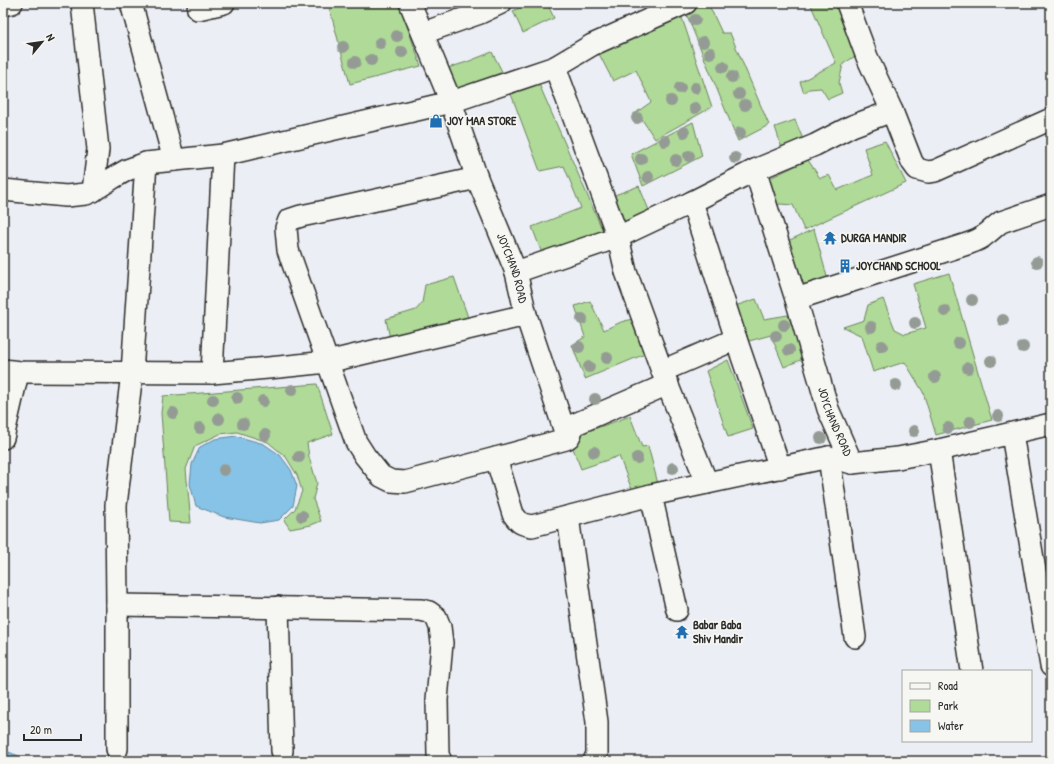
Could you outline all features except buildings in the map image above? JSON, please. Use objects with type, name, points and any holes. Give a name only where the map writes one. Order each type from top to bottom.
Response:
[{"type":"street","points":[[3,5],[12,3]]},
{"type":"street","points":[[82,3],[98,148],[93,191]]},
{"type":"street","points":[[131,3],[174,160]]},
{"type":"street","points":[[198,9],[224,3]]},
{"type":"street","name":"JOYCHAND ROAD","points":[[410,3],[451,102],[478,178],[516,272],[526,314],[568,431]]},
{"type":"street","points":[[423,33],[480,13],[501,3]]},
{"type":"street","points":[[3,190],[66,196],[81,195],[93,191],[127,170],[146,163],[223,155],[451,102],[555,67],[592,45],[686,3]]},
{"type":"street","points":[[847,3],[867,57],[892,111],[912,162],[918,169],[928,172],[935,171],[1051,119]]},
{"type":"street","points":[[555,67],[618,237],[626,272],[665,378],[707,483]]},
{"type":"street","points":[[516,272],[618,237],[755,170],[815,145],[852,126],[892,111]]},
{"type":"street","points":[[212,373],[223,155]]},
{"type":"street","points":[[117,749],[116,505],[132,373],[146,163]]},
{"type":"street","name":"JOYCHAND ROAD","points":[[755,170],[796,299],[828,409],[852,463]]},
{"type":"street","points":[[478,178],[301,216],[289,220],[286,228],[288,250],[356,442],[380,476],[391,481],[405,482],[569,437],[568,431],[736,339]]},
{"type":"street","points":[[692,202],[736,339],[780,468]]},
{"type":"street","points":[[796,299],[967,244],[986,235],[996,224],[1000,222],[1051,205]]},
{"type":"street","points":[[12,371],[212,373],[327,362],[526,314]]},
{"type":"street","points":[[3,438],[17,376],[12,371]]},
{"type":"street","points":[[852,463],[898,458],[939,450],[1051,424]]},
{"type":"street","points":[[1012,434],[1051,666]]},
{"type":"street","points":[[939,450],[972,670]]},
{"type":"street","points":[[829,457],[855,637]]},
{"type":"street","name":"JOYCHAND ROAD","points":[[496,458],[513,514],[522,524],[532,526],[651,495],[829,457],[852,463]]},
{"type":"street","points":[[651,495],[677,610]]},
{"type":"street","points":[[568,517],[597,722],[597,754],[594,761]]},
{"type":"street","points":[[117,605],[421,610],[429,612],[436,617],[440,627],[442,643],[437,700],[438,755],[441,761]]},
{"type":"street","points":[[278,607],[282,751]]},
{"type":"green space","points":[[328,3],[399,3],[421,66],[350,84]]},
{"type":"green space","points":[[529,3],[547,3],[554,18],[523,33],[513,11]]},
{"type":"green space","points":[[699,3],[708,3],[722,33],[730,33],[769,125],[738,141],[684,8]]},
{"type":"green space","points":[[810,3],[835,3],[857,55],[843,64],[839,83],[842,93],[828,99],[821,88],[809,89],[804,93],[800,82],[836,63]]},
{"type":"green space","points":[[679,9],[712,107],[655,139],[637,112],[651,102],[636,70],[613,81],[597,50]]},
{"type":"green space","points":[[492,52],[507,81],[445,104],[435,72]]},
{"type":"green space","points":[[539,84],[606,238],[546,264],[532,227],[581,208],[564,166],[540,171],[511,94]]},
{"type":"green space","points":[[795,120],[805,144],[783,151],[775,127]]},
{"type":"green space","points":[[693,122],[702,156],[643,186],[631,154]]},
{"type":"green space","points":[[885,141],[906,183],[804,230],[793,205],[780,204],[766,211],[757,184],[808,160],[820,178],[829,175],[837,190],[873,175],[864,148]]},
{"type":"green space","points":[[639,186],[651,215],[624,229],[612,196]]},
{"type":"green space","points":[[814,229],[829,284],[798,294],[781,244]]},
{"type":"green space","points":[[949,273],[992,420],[936,435],[923,392],[905,362],[873,372],[862,336],[843,327],[864,320],[868,305],[883,299],[895,329],[905,334],[926,328],[913,284]]},
{"type":"green space","points":[[454,277],[470,323],[391,344],[386,319],[416,310],[422,303],[425,285]]},
{"type":"green space","points":[[756,299],[764,319],[788,315],[805,358],[784,367],[771,335],[749,341],[740,335],[726,309]]},
{"type":"green space","points":[[590,301],[604,330],[621,322],[632,319],[645,354],[585,379],[572,345],[585,337],[575,306]]},
{"type":"green space","points":[[728,360],[753,429],[728,437],[706,371]]},
{"type":"green space","points":[[317,384],[333,434],[307,443],[309,457],[317,483],[313,499],[321,521],[311,525],[290,529],[284,520],[295,509],[302,491],[297,475],[286,457],[268,442],[237,432],[220,434],[195,446],[186,469],[191,523],[169,522],[161,413],[163,396]]},
{"type":"green space","points":[[630,416],[642,447],[648,446],[661,495],[637,503],[619,456],[581,469],[569,438]]},
{"type":"water","points":[[236,436],[264,444],[280,455],[291,470],[297,486],[293,506],[279,520],[260,523],[224,517],[196,506],[190,484],[192,464],[200,447],[215,439]]},
{"type":"water","points":[[3,750],[32,761],[3,761]]},
{"type":"place","name":"JOY MAA STORE","points":[[436,121]]},
{"type":"place","name":"DURGA MANDIR","points":[[830,238]]},
{"type":"place","name":"JOYCHAND SCHOOL","points":[[845,266]]},
{"type":"place","name":"Babar Baba Shiv Mandir","points":[[682,632]]}]
